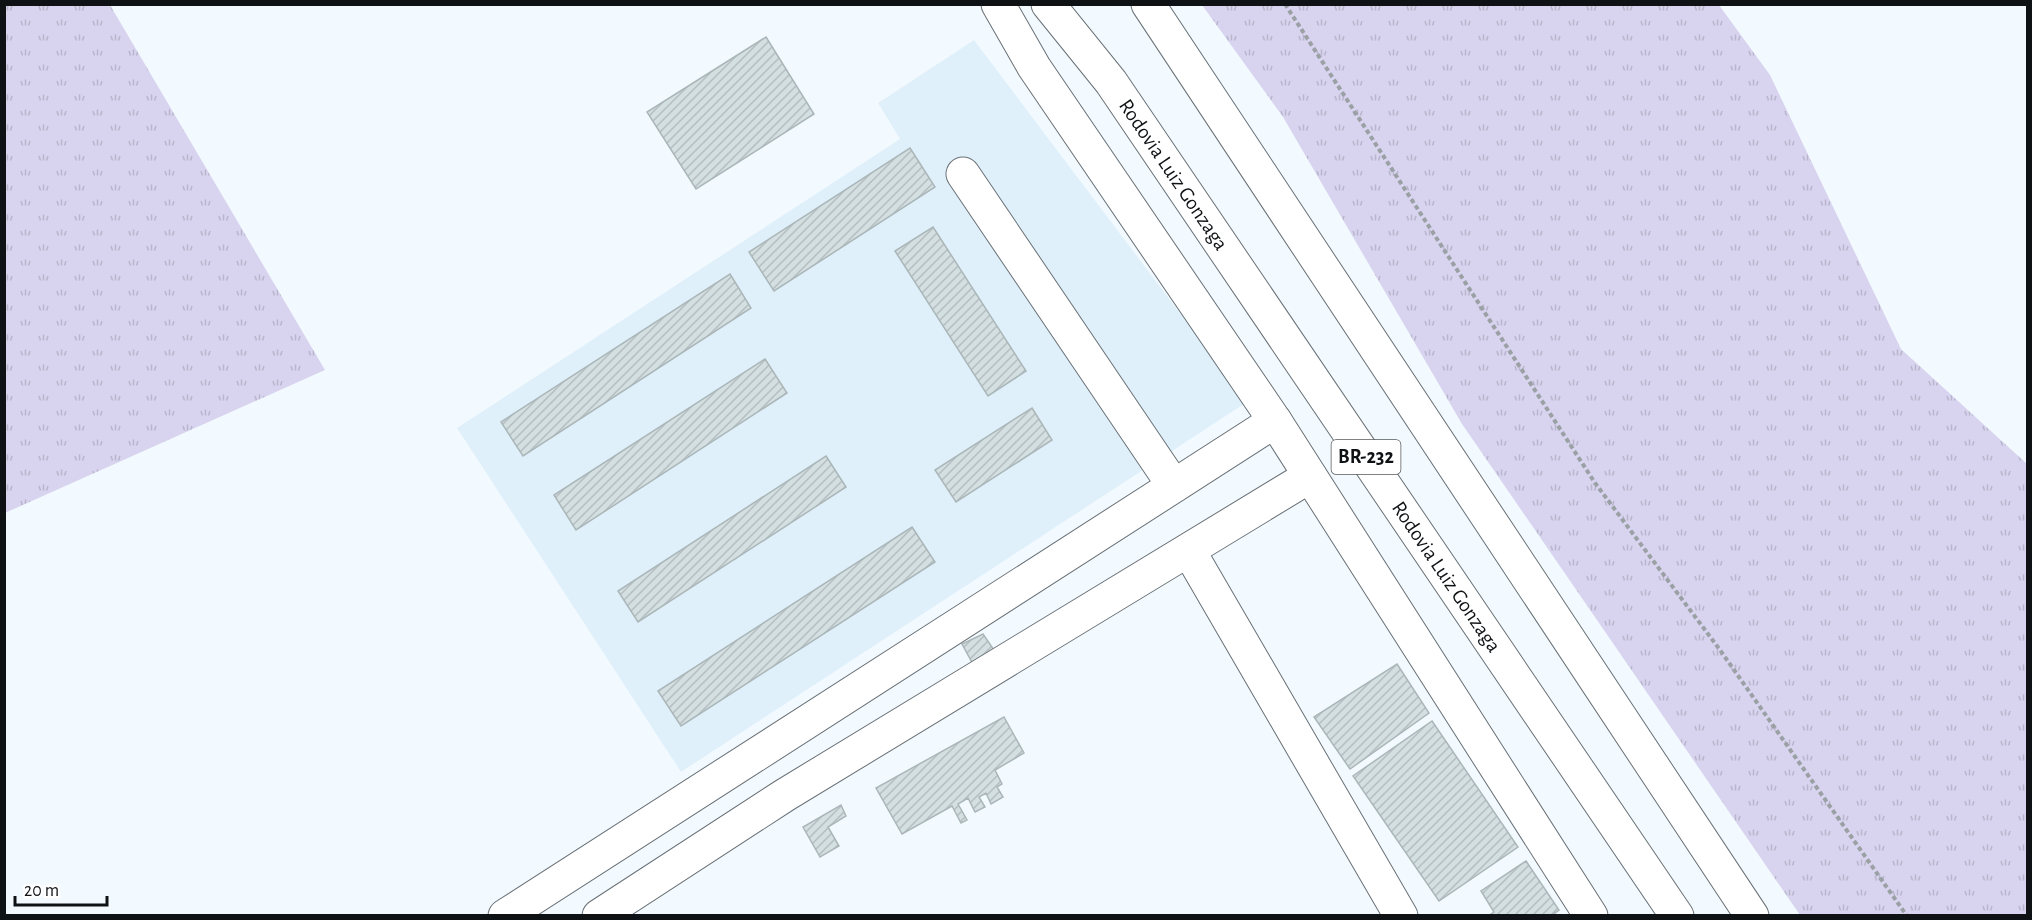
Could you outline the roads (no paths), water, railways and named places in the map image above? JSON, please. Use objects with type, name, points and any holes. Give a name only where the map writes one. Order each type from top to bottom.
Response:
[{"type":"main road","name":"BR-232","points":[[999,4],[1047,86],[1275,421],[1584,913]]},
{"type":"main road","name":"Rodovia Luiz Gonzaga","points":[[1048,4],[1111,82],[1677,915]]},
{"type":"main road","name":"BR-232","points":[[1148,4],[1752,915]]},
{"type":"main road","points":[[963,174],[1174,486]]},
{"type":"main road","points":[[505,915],[1275,421]]},
{"type":"main road","points":[[599,915],[785,795],[1310,476]]},
{"type":"main road","points":[[1190,551],[1401,915]]}]
